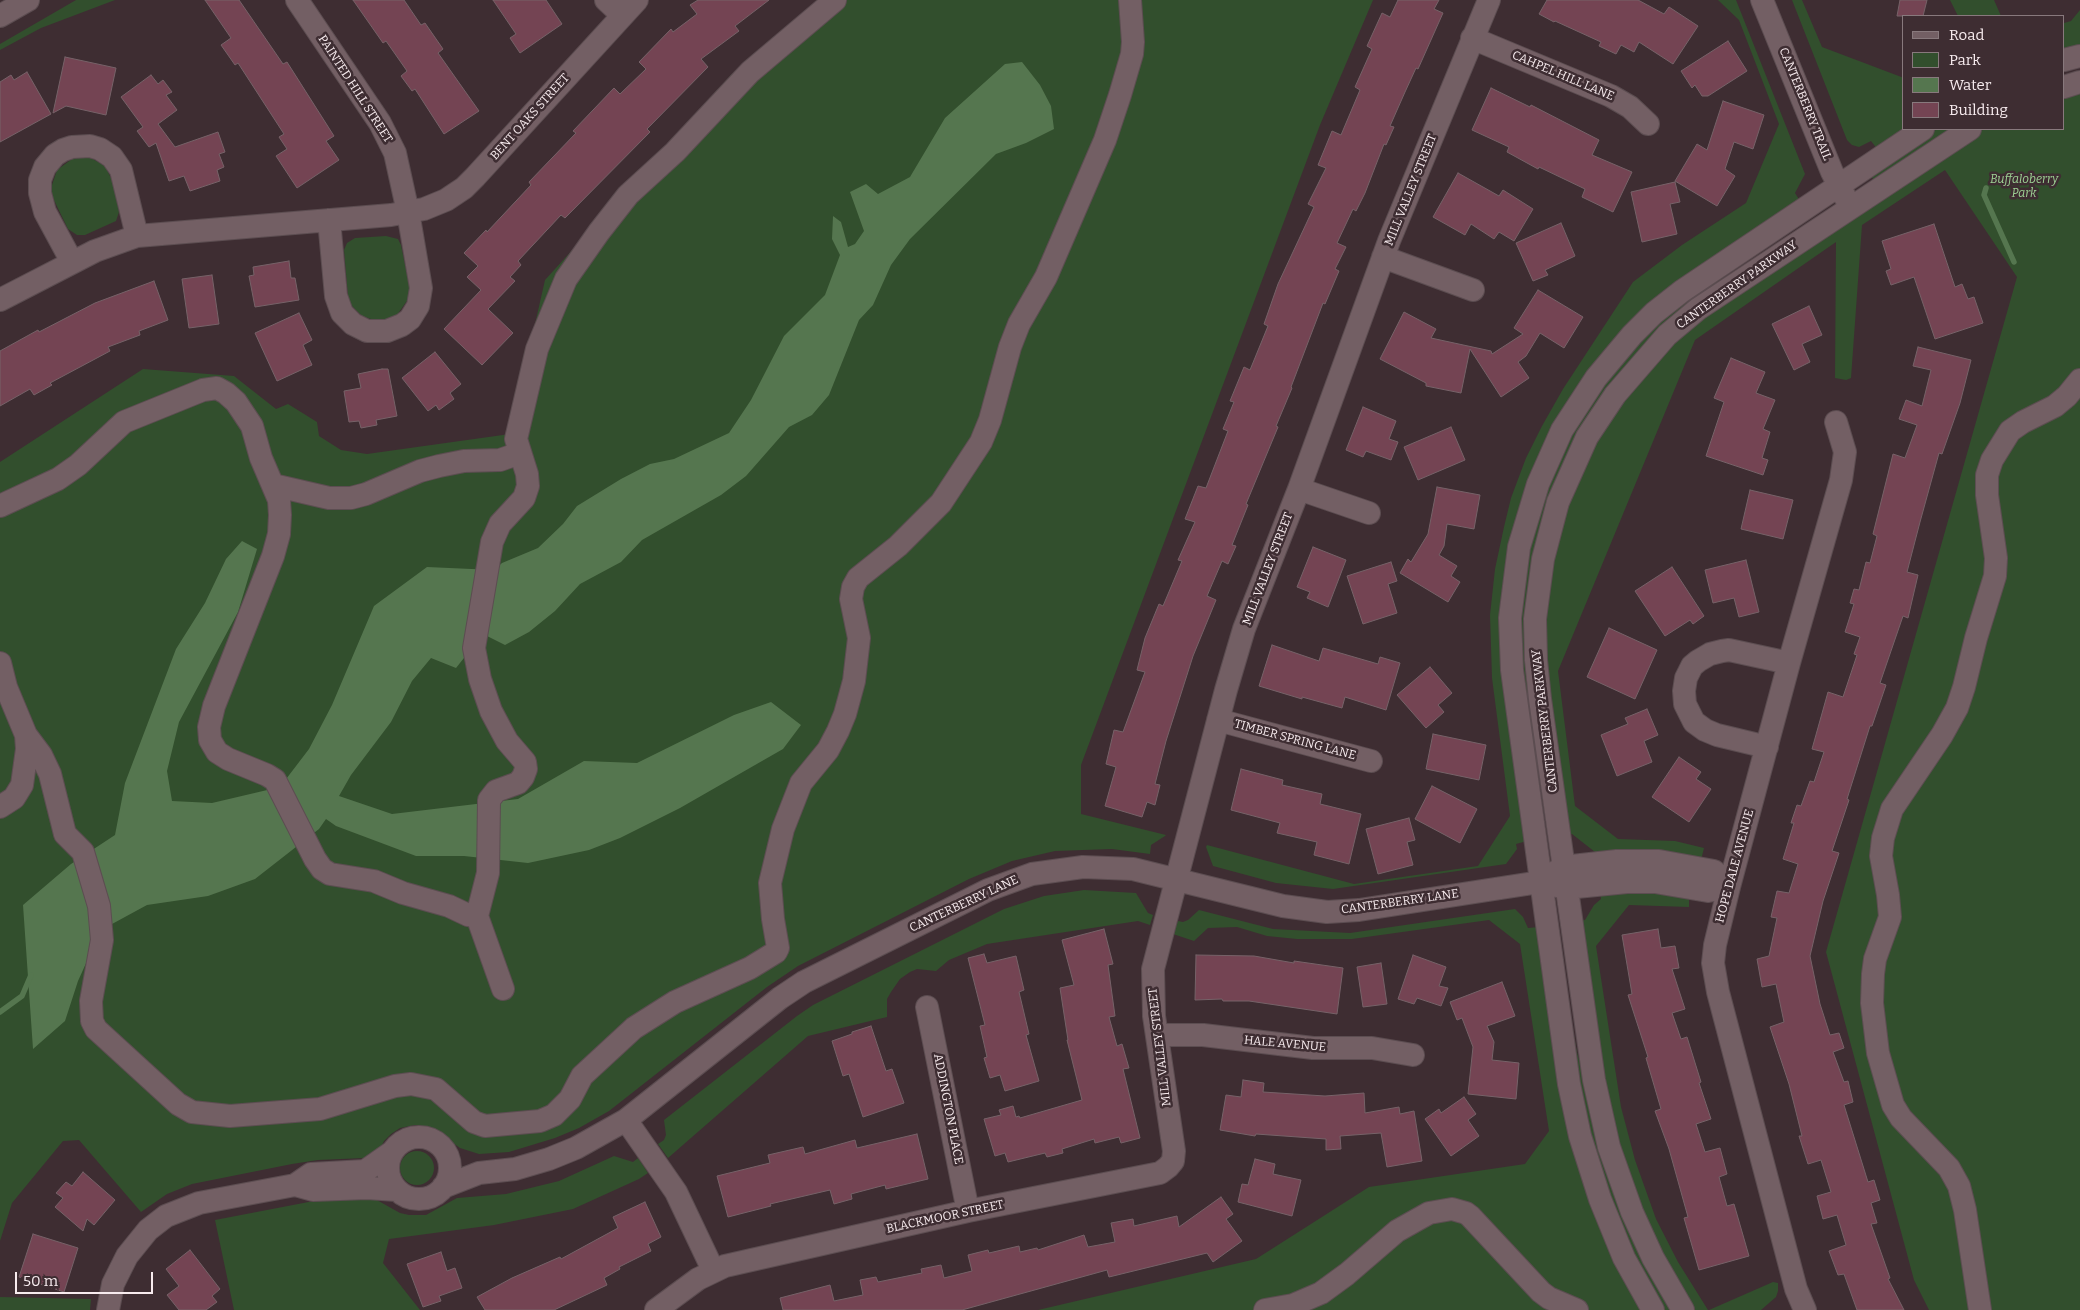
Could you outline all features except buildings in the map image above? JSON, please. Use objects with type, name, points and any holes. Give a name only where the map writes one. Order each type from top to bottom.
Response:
[{"type":"street","points":[[0,16],[28,0]]},
{"type":"street","name":"PAINTED HILL STREET","points":[[297,0],[387,136],[398,167],[408,212]]},
{"type":"street","points":[[606,0],[629,8]]},
{"type":"street","points":[[503,989],[477,916],[488,873],[489,800],[496,791],[518,783],[526,770],[525,762],[507,741],[490,711],[480,679],[474,648],[495,533],[500,524],[524,498],[528,486],[528,474],[516,439],[537,349],[566,280],[628,195],[676,152],[750,72],[835,0]]},
{"type":"street","points":[[0,663],[6,687],[26,735],[41,755],[50,774],[64,834],[83,852],[99,906],[102,940],[91,1001],[91,1012],[96,1029],[178,1104],[192,1112],[230,1116],[320,1109],[395,1086],[410,1084],[436,1089],[474,1122],[485,1126],[540,1121],[554,1115],[570,1099],[582,1076],[634,1028],[675,1002],[750,968],[776,952],[778,948],[772,919],[770,883],[783,829],[801,783],[828,750],[838,732],[854,681],[859,638],[851,599],[852,587],[858,578],[898,546],[941,503],[981,442],[990,420],[1010,347],[1019,324],[1046,277],[1105,140],[1132,54],[1130,0]]},
{"type":"street","name":"MILL VALLEY STREET","points":[[1173,1160],[1174,1151],[1156,1035],[1153,969],[1218,720],[1244,629],[1299,489],[1384,257],[1489,0]]},
{"type":"street","name":"CANTERBERRY TRAIL","points":[[1762,0],[1838,185],[1851,207]]},
{"type":"street","name":"BENT OAKS STREET","points":[[0,300],[106,246],[137,236],[329,220],[408,212],[434,206],[464,188],[629,8]]},
{"type":"street","name":"CAHPEL HILL LANE","points":[[1472,38],[1611,96],[1630,107],[1648,124]]},
{"type":"street","points":[[2065,60],[2080,56]]},
{"type":"street","points":[[2065,87],[2080,82]]},
{"type":"street","name":"CANTERBERRY PARKWAY","points":[[1653,1310],[1633,1275],[1613,1231],[1593,1179],[1580,1136],[1569,1084],[1515,703],[1510,618],[1519,547],[1544,468],[1562,430],[1587,390],[1609,361],[1645,321],[1682,290],[1922,130]]},
{"type":"street","name":"CANTERBERRY PARKWAY","points":[[1683,1310],[1643,1237],[1621,1184],[1609,1147],[1594,1080],[1536,660],[1535,619],[1542,559],[1553,517],[1571,469],[1587,437],[1614,395],[1667,335],[1698,309],[1968,130]]},
{"type":"street","points":[[72,262],[45,212],[40,193],[40,180],[45,167],[55,155],[63,150],[72,147],[90,146],[100,149],[112,157],[121,170],[137,236]]},
{"type":"street","points":[[329,220],[336,296],[339,308],[347,319],[360,328],[367,331],[386,331],[402,325],[410,319],[418,306],[421,294],[408,212]]},
{"type":"street","points":[[1384,257],[1473,290]]},
{"type":"street","points":[[1980,1310],[1965,1210],[1959,1186],[1949,1168],[1905,1124],[1897,1113],[1878,1053],[1872,1003],[1873,974],[1875,959],[1890,917],[1881,856],[1882,838],[1892,809],[1942,735],[1964,687],[1995,576],[1996,558],[1987,495],[1987,475],[1992,460],[2010,431],[2023,422],[2055,406],[2080,380]]},
{"type":"street","points":[[0,506],[58,479],[78,465],[124,422],[203,390],[217,388],[236,402],[252,426],[261,458],[279,500],[279,534],[262,587],[242,632],[214,706],[209,727],[210,740],[217,752],[243,767],[267,775],[277,783],[307,845],[322,868],[330,874],[374,881],[404,893],[449,906],[468,915],[477,916]]},
{"type":"street","name":"HOPE DALE AVENUE","points":[[1805,1310],[1796,1289],[1715,980],[1714,963],[1715,945],[1729,887],[1789,663],[1841,480],[1845,452],[1836,422]]},
{"type":"street","points":[[273,485],[330,498],[351,498],[366,494],[412,474],[439,466],[464,462],[500,460],[520,454]]},
{"type":"street","points":[[1299,489],[1369,513]]},
{"type":"street","points":[[1766,747],[1717,735],[1705,730],[1694,722],[1685,704],[1685,683],[1692,666],[1704,657],[1722,651],[1729,650],[1789,663]]},
{"type":"street","name":"TIMBER SPRING LANE","points":[[1218,720],[1371,761]]},
{"type":"street","points":[[0,807],[14,798],[22,785],[28,749],[26,735]]},
{"type":"street","name":"CANTERBERRY LANE","points":[[295,1185],[313,1190],[367,1188],[397,1190],[411,1198],[426,1198],[436,1194],[443,1187],[479,1174],[516,1168],[562,1154],[626,1120],[780,998],[804,982],[1005,883],[1048,870],[1097,866],[1141,870],[1290,908],[1327,912],[1358,910],[1565,877],[1663,883],[1708,891],[1729,887]]},
{"type":"street","name":"ADDINGTON PLACE","points":[[927,1007],[968,1211]]},
{"type":"street","name":"HALE AVENUE","points":[[1156,1035],[1203,1035],[1300,1048],[1372,1048],[1413,1055]]},
{"type":"street","points":[[626,1120],[676,1192],[713,1270]]},
{"type":"street","name":"CANTERBERRY LANE","points":[[108,1310],[113,1284],[127,1256],[144,1234],[166,1216],[199,1202],[295,1185],[311,1174],[366,1171],[392,1152],[398,1144],[417,1137],[427,1138],[479,1174]]},
{"type":"street","points":[[443,1149],[448,1158],[450,1168],[448,1178],[443,1187]]},
{"type":"street","points":[[392,1152],[388,1162],[388,1172],[391,1182],[397,1190]]},
{"type":"street","name":"BLACKMOOR STREET","points":[[656,1310],[698,1279],[713,1270],[732,1264],[968,1211],[1160,1173],[1173,1160]]},
{"type":"street","points":[[1265,1310],[1293,1305],[1321,1294],[1397,1230],[1429,1213],[1452,1209],[1466,1212],[1541,1292],[1549,1298],[1577,1310]]},
{"type":"green space","points":[[76,0],[115,0],[41,28],[0,50],[0,44]]},
{"type":"green space","points":[[821,0],[1373,0],[1320,125],[1081,765],[1081,814],[1166,835],[1151,845],[1150,854],[1112,849],[1055,851],[1012,861],[969,879],[798,966],[767,987],[609,1111],[579,1128],[555,1138],[509,1152],[479,1154],[460,1148],[432,1128],[415,1125],[400,1128],[384,1141],[379,1151],[365,1158],[318,1160],[192,1184],[167,1194],[141,1212],[79,1140],[63,1141],[12,1203],[0,1241],[0,462],[143,369],[234,376],[276,409],[288,404],[317,422],[319,436],[341,450],[367,454],[510,434],[545,280],[731,75]]},
{"type":"green space","points":[[1718,0],[1736,0],[1805,174],[1795,193],[1800,201],[1652,307],[1517,523],[1527,841],[1516,844],[1517,849],[1506,864],[1333,889],[1276,883],[1213,866],[1206,847],[1207,845],[1354,884],[1478,866],[1510,816],[1492,678],[1490,615],[1495,569],[1504,527],[1511,498],[1526,458],[1563,389],[1633,282],[1682,245],[1746,203],[1779,124],[1739,20]]},
{"type":"green space","points":[[1792,0],[1802,0],[1822,47],[1902,77],[1903,130],[1878,150],[1871,141],[1859,147],[1852,145],[1847,140]]},
{"type":"green space","points":[[1950,0],[1994,0],[2001,15],[1958,15]]},
{"type":"green space","points":[[2080,10],[2080,49],[2065,54],[2065,23],[2071,21]]},
{"type":"green space","name":"Buffaloberry Park","points":[[2080,91],[2080,1310],[1929,1310],[1914,1280],[1826,952],[2017,277],[1945,170],[1862,225],[1851,378],[1846,380],[1835,378],[1836,242],[1695,340],[1558,671],[1575,806],[1618,839],[1675,841],[1704,848],[1701,860],[1596,855],[1595,852],[1572,834],[1567,833],[1543,652],[1547,574],[1575,478],[1617,403],[1686,329],[1978,132],[1983,130],[2065,130],[2065,95]]},
{"type":"green space","points":[[1935,130],[1955,130],[1876,180],[1873,179],[1871,176],[1880,166]]},
{"type":"green space","points":[[81,157],[91,158],[105,166],[113,182],[119,212],[116,221],[85,235],[77,235],[68,229],[53,198],[51,188],[57,170],[72,159]]},
{"type":"green space","points":[[386,236],[398,239],[401,245],[410,289],[409,298],[397,315],[377,321],[362,316],[350,304],[344,250],[347,243],[355,238]]},
{"type":"green space","points":[[1741,263],[1691,303],[1592,416],[1529,655],[1538,755],[1521,674],[1521,577],[1555,462],[1602,381],[1668,311]]},
{"type":"green space","points":[[1628,889],[1689,896],[1689,907],[1629,905],[1596,946],[1621,1107],[1635,1160],[1656,1219],[1678,1262],[1708,1310],[1691,1310],[1650,1234],[1609,1114],[1578,921],[1585,920],[1594,905],[1601,899],[1600,893]]},
{"type":"green space","points":[[1084,890],[1136,893],[1148,913],[1153,915],[1150,925],[1138,921],[987,944],[949,960],[936,971],[917,969],[910,972],[900,979],[887,999],[887,1017],[808,1036],[668,1158],[658,1144],[664,1140],[666,1135],[664,1120],[813,1005],[1004,909],[1044,896]]},
{"type":"green space","points":[[1515,909],[1523,917],[1528,928],[1539,927],[1556,1046],[1644,1310],[1038,1310],[1256,1259],[1369,1187],[1525,1164],[1549,1131],[1520,944],[1489,920],[1352,939],[1297,939],[1267,936],[1237,927],[1208,928],[1194,941],[1173,934],[1178,921],[1188,920],[1199,910],[1273,929],[1350,933]]},
{"type":"green space","points":[[1551,912],[1577,1052],[1589,1097],[1674,1310],[1662,1310],[1643,1277],[1590,1144]]},
{"type":"green space","points":[[417,1151],[424,1152],[429,1156],[433,1161],[433,1175],[429,1180],[424,1184],[417,1185],[410,1184],[405,1180],[401,1175],[400,1168],[401,1161],[405,1156],[410,1152]]},
{"type":"green space","points":[[614,1156],[633,1162],[638,1158],[648,1173],[639,1179],[573,1209],[494,1225],[389,1239],[383,1263],[420,1310],[234,1310],[215,1220],[319,1200],[375,1199],[400,1213],[426,1215],[457,1198],[506,1194],[559,1181]]},
{"type":"green space","points":[[1773,1282],[1778,1283],[1776,1297],[1761,1310],[1709,1310]]},
{"type":"green space","points":[[0,1297],[91,1299],[90,1310],[0,1310]]},
{"type":"water","points":[[1022,62],[1040,85],[1051,106],[1054,129],[1026,143],[996,154],[910,239],[891,265],[873,305],[859,320],[829,395],[812,415],[789,427],[746,476],[721,495],[642,540],[621,562],[580,584],[555,611],[529,632],[505,645],[483,634],[456,668],[431,658],[412,681],[391,722],[351,775],[339,796],[392,814],[518,799],[584,761],[637,763],[734,715],[771,702],[801,725],[783,749],[680,808],[620,838],[589,850],[528,863],[464,856],[416,856],[336,826],[326,819],[319,829],[255,879],[208,896],[147,905],[101,930],[78,981],[65,1021],[33,1049],[23,905],[71,864],[115,835],[125,783],[176,649],[205,603],[226,559],[242,541],[257,549],[238,612],[179,722],[167,771],[172,801],[212,803],[280,787],[309,749],[332,705],[374,606],[427,567],[494,570],[502,563],[538,548],[563,524],[577,506],[621,479],[650,464],[674,459],[729,433],[751,400],[784,336],[825,295],[840,255],[832,239],[833,216],[841,222],[848,247],[855,244],[864,231],[850,192],[866,184],[878,194],[910,177],[945,118],[1005,64]]},
{"type":"waterway","points":[[1986,188],[1984,195],[2014,262]]},
{"type":"waterway","points":[[0,1012],[22,996],[31,975]]}]
